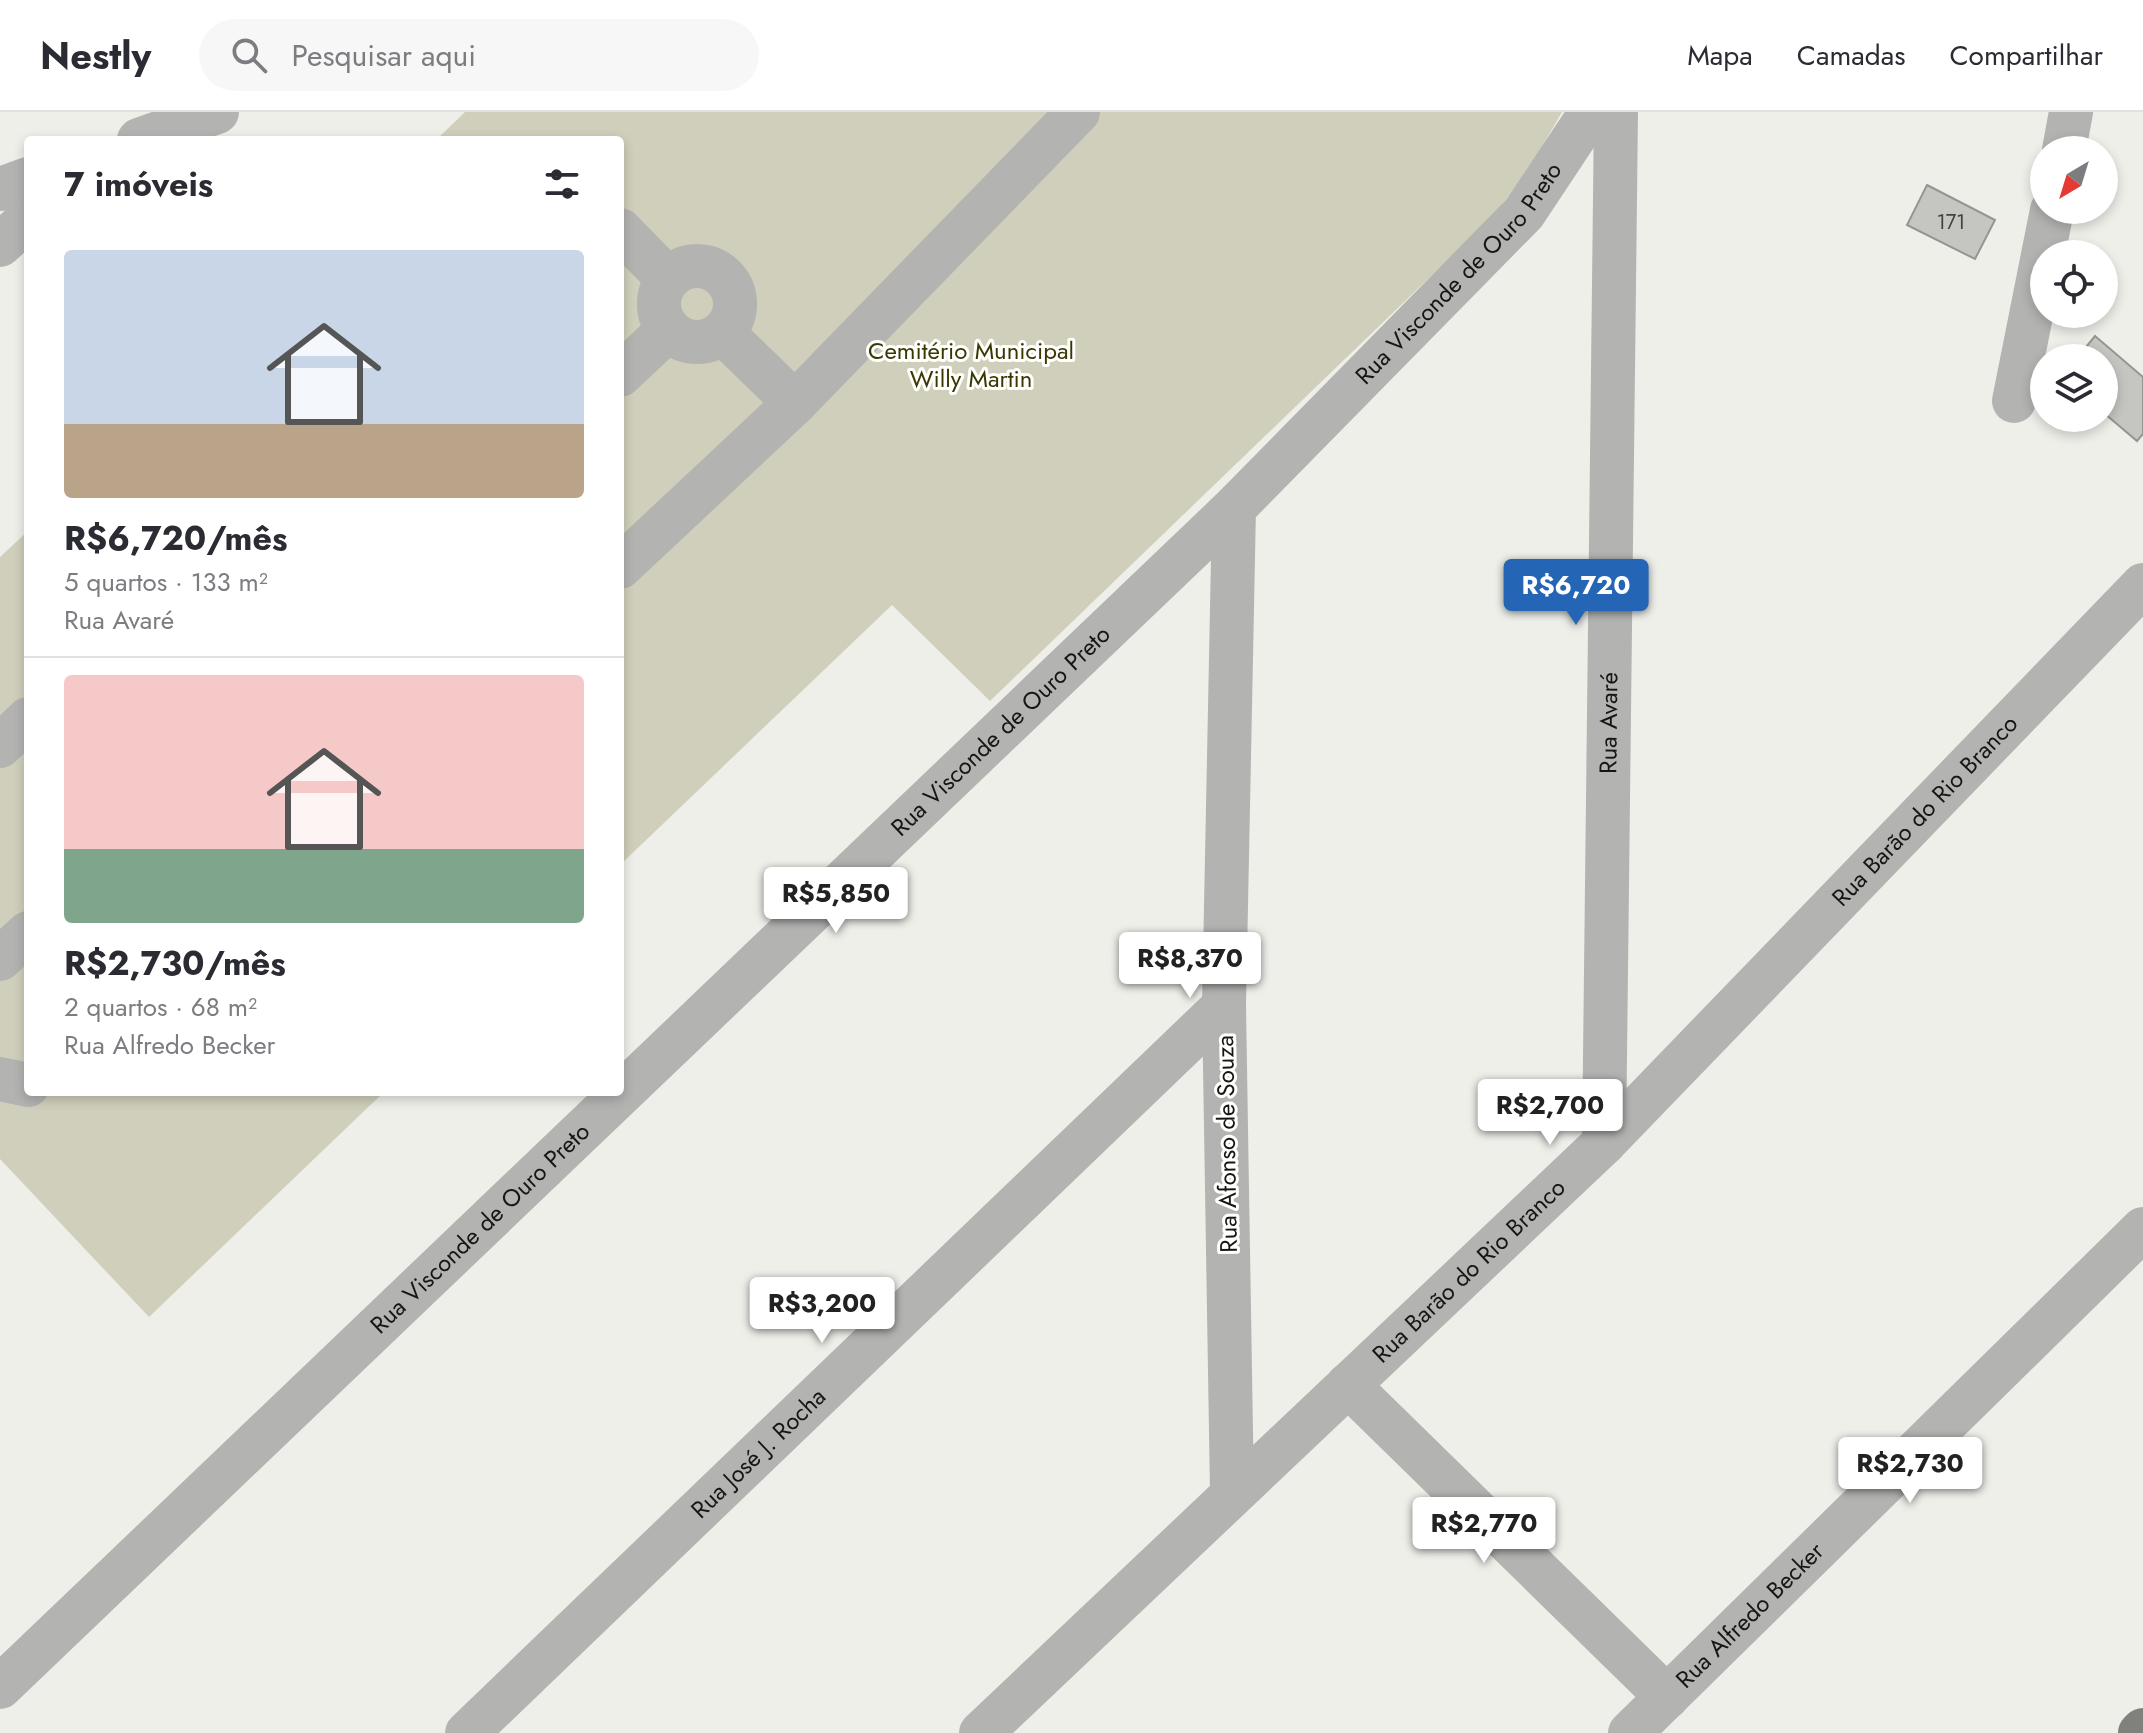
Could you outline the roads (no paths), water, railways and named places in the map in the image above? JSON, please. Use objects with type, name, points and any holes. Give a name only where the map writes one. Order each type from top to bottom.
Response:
[{"type":"street","points":[[150,136],[217,112]]},
{"type":"street","points":[[624,563],[795,403],[1078,112]]},
{"type":"street","name":"Rua Visconde de Ouro Preto","points":[[624,1091],[1234,508],[1524,213],[1591,112]]},
{"type":"street","name":"Rua Avaré","points":[[1604,1143],[1616,112]]},
{"type":"street","points":[[2067,136],[2071,112]]},
{"type":"street","points":[[0,189],[24,180]]},
{"type":"street","points":[[0,245],[24,223]]},
{"type":"street","points":[[2014,401],[2049,224]]},
{"type":"street","points":[[624,234],[668,279]]},
{"type":"street","points":[[705,266],[724,276],[735,294],[734,315],[723,333],[705,341],[685,340],[669,329],[660,313],[660,296],[668,279],[685,267],[705,266]]},
{"type":"street","points":[[624,371],[669,329]]},
{"type":"street","points":[[723,333],[795,403]]},
{"type":"street","name":"Rua Afonso de Souza","points":[[1232,1493],[1224,1006],[1234,508]]},
{"type":"street","name":"Rua Barão do Rio Branco","points":[[981,1733],[1604,1143],[2143,585]]},
{"type":"street","points":[[0,746],[24,723]]},
{"type":"street","points":[[0,959],[24,937]]},
{"type":"street","name":"Rua José J. Rocha","points":[[467,1733],[1224,1006]]},
{"type":"street","points":[[0,1079],[24,1084]]},
{"type":"street","name":"Rua Visconde de Ouro Preto","points":[[0,1687],[619,1096]]},
{"type":"street","name":"Rua Alfredo Becker","points":[[1630,1733],[2143,1229]]},
{"type":"street","points":[[1348,1385],[1667,1697]]},
{"type":"park label","name":"Cemitério Municipal Willy Martin","points":[[971,365]]}]
